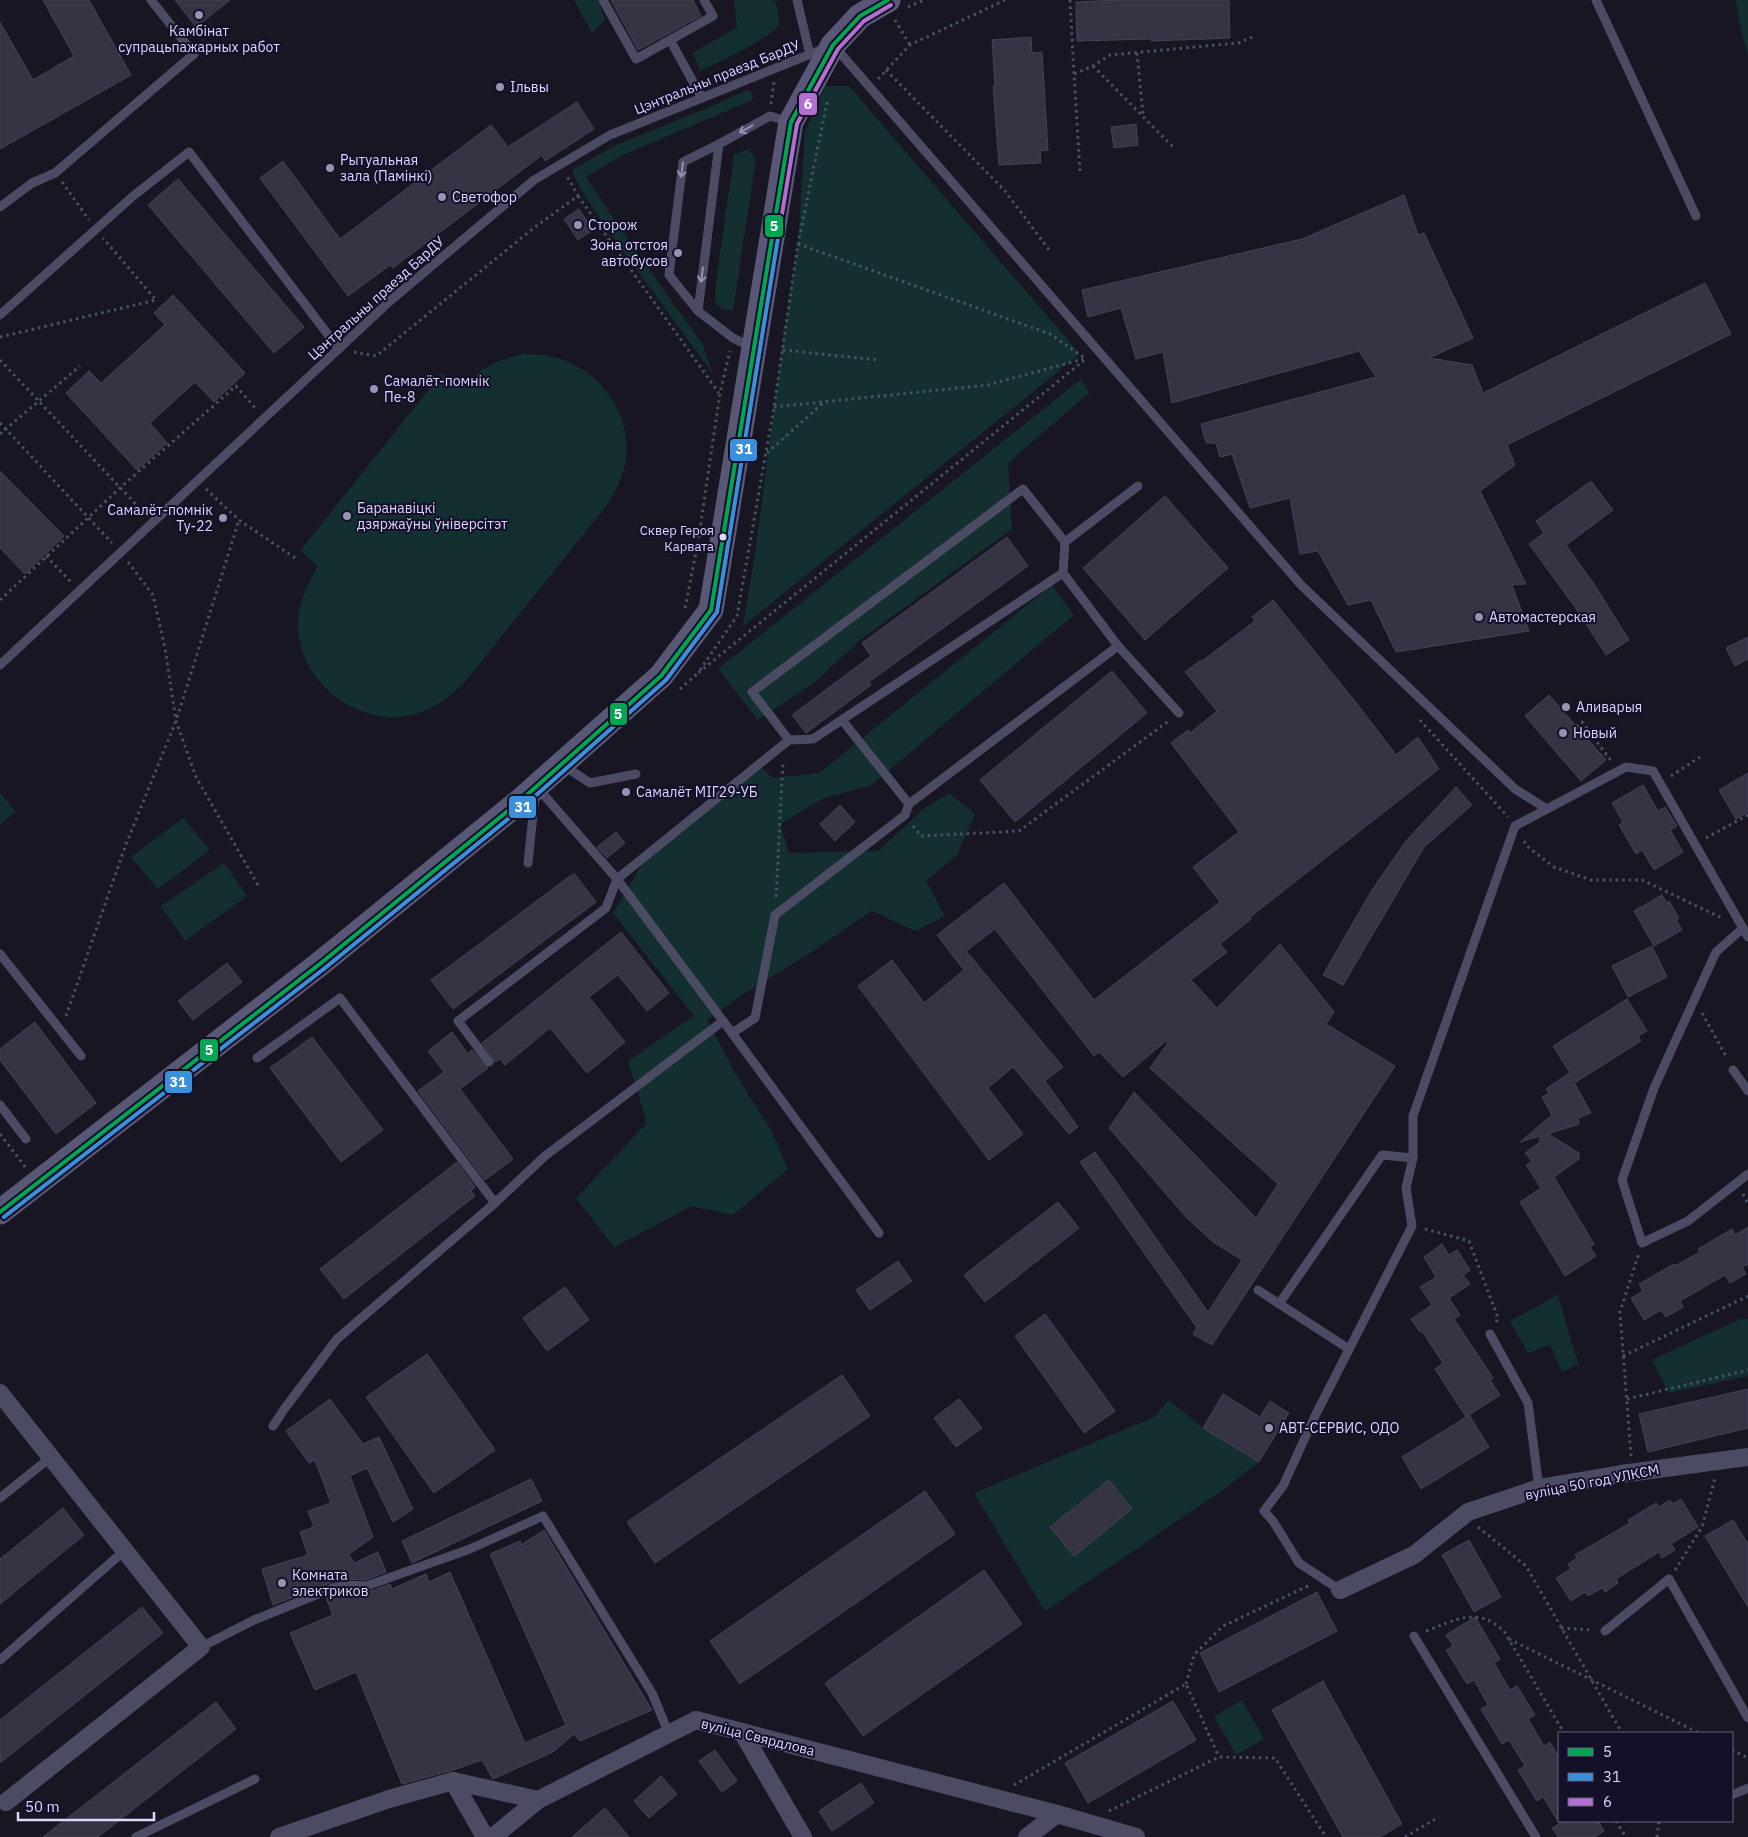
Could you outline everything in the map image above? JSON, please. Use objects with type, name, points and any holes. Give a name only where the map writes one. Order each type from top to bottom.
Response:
[{"type":"main road","points":[[0,1212],[321,962],[536,786],[661,676],[711,610],[743,343],[780,119],[833,45],[860,16],[895,8]]},
{"type":"street","points":[[0,1394],[201,1647],[6,1802]]},
{"type":"street","name":"вуліца 50 год УЛКСМ","points":[[1340,1590],[1414,1555],[1468,1512],[1539,1488],[1633,1472],[1748,1457]]},
{"type":"street","name":"вуліца Свярдлова","points":[[493,1837],[538,1800],[696,1720],[1057,1814],[1136,1837]]},
{"type":"street","points":[[742,1732],[803,1837]]},
{"type":"street","points":[[279,1837],[389,1799],[453,1781],[538,1800]]},
{"type":"street","points":[[453,1781],[485,1837]]},
{"type":"street","points":[[1027,1837],[1057,1814]]},
{"type":"lane","points":[[0,206],[32,183],[55,173],[194,54],[151,0]]},
{"type":"lane","points":[[603,0],[636,59],[713,16],[704,0]]},
{"type":"lane","points":[[797,0],[810,55]]},
{"type":"lane","points":[[1596,0],[1696,216]]},
{"type":"lane","points":[[670,40],[702,98]]},
{"type":"lane","points":[[833,45],[1301,585],[1515,789],[1547,809]]},
{"type":"lane","name":"Цэнтральны праезд БарДУ","points":[[0,664],[390,301],[534,180],[610,135],[833,45]]},
{"type":"lane","points":[[743,343],[698,311],[669,275],[683,162],[719,144],[780,119]]},
{"type":"lane","points":[[698,311],[719,144]]},
{"type":"lane","points":[[0,315],[132,197],[189,152],[339,349]]},
{"type":"lane","points":[[1065,542],[1138,486]]},
{"type":"lane","points":[[786,742],[752,692],[1023,489],[1065,542],[1063,573],[1118,646],[1179,713]]},
{"type":"lane","points":[[489,1062],[458,1021],[606,908],[617,879],[786,742],[813,739],[1063,573]]},
{"type":"lane","points":[[732,1033],[755,1018],[775,915],[905,815],[910,804],[1118,646]]},
{"type":"lane","points":[[842,720],[910,804]]},
{"type":"lane","points":[[561,764],[590,783],[636,774]]},
{"type":"lane","points":[[1340,1590],[1299,1563],[1264,1511],[1283,1486],[1315,1416],[1412,1226],[1406,1188],[1413,1158],[1413,1116],[1515,826],[1626,767],[1654,771],[1748,937]]},
{"type":"lane","points":[[536,786],[617,879],[879,1233]]},
{"type":"lane","points":[[528,863],[536,786]]},
{"type":"lane","points":[[1742,928],[1716,952],[1654,1088],[1622,1180],[1642,1243],[1688,1221],[1748,1174]]},
{"type":"lane","points":[[0,954],[81,1056]]},
{"type":"lane","points":[[257,1058],[340,998],[496,1203]]},
{"type":"lane","points":[[273,1426],[337,1339],[496,1203],[545,1156],[723,1021]]},
{"type":"lane","points":[[1733,1070],[1748,1091]]},
{"type":"lane","points":[[0,1105],[26,1139]]},
{"type":"lane","points":[[1279,1304],[1382,1155],[1413,1158]]},
{"type":"lane","points":[[1258,1290],[1349,1349]]},
{"type":"lane","points":[[1490,1334],[1528,1403],[1539,1488]]},
{"type":"lane","points":[[0,1498],[51,1457]]},
{"type":"lane","points":[[201,1647],[254,1620],[333,1588],[348,1585],[366,1586],[470,1549],[543,1516],[652,1693],[662,1721],[670,1734]]},
{"type":"lane","points":[[0,1660],[125,1550]]},
{"type":"lane","points":[[1605,1631],[1669,1579],[1748,1718]]},
{"type":"lane","points":[[1414,1636],[1536,1837]]},
{"type":"lane","points":[[136,1837],[255,1778]]},
{"type":"lane","points":[[1733,1795],[1748,1788]]},
{"type":"path","points":[[910,45],[895,8],[924,0]]},
{"type":"path","points":[[870,87],[910,45],[1005,0]]},
{"type":"path","points":[[1070,0],[1080,170]]},
{"type":"path","points":[[1074,74],[1093,66],[1110,55],[1238,43],[1255,36]]},
{"type":"path","points":[[1137,53],[1143,116]]},
{"type":"path","points":[[1093,66],[1175,149]]},
{"type":"path","points":[[776,69],[780,119]]},
{"type":"path","points":[[886,70],[1005,191],[1050,251]]},
{"type":"path","points":[[828,98],[798,244],[774,407],[737,616],[698,673],[1090,355]]},
{"type":"path","points":[[560,164],[578,196],[720,393]]},
{"type":"path","points":[[0,337],[156,300],[95,229],[55,173]]},
{"type":"path","points":[[339,349],[376,356],[504,251],[578,196]]},
{"type":"path","points":[[798,244],[1050,334],[1086,358]]},
{"type":"path","points":[[682,614],[698,542],[720,393],[743,343]]},
{"type":"path","points":[[783,350],[878,360]]},
{"type":"path","points":[[774,407],[988,385],[1086,358]]},
{"type":"path","points":[[0,360],[152,522]]},
{"type":"path","points":[[0,434],[80,366]]},
{"type":"path","points":[[0,600],[121,487],[236,386],[264,418]]},
{"type":"path","points":[[766,453],[824,402]]},
{"type":"path","points":[[0,423],[120,552],[153,595],[166,648],[176,721],[196,777],[258,885]]},
{"type":"path","points":[[197,481],[240,520],[298,560]]},
{"type":"path","points":[[60,1030],[126,844],[176,721],[240,520]]},
{"type":"path","points":[[46,556],[79,591]]},
{"type":"path","points":[[905,815],[921,836],[1019,832],[1179,713]]},
{"type":"path","points":[[1419,718],[1515,826],[1528,847],[1554,868],[1591,880],[1642,880],[1742,928]]},
{"type":"path","points":[[1577,727],[1582,722],[1618,771]]},
{"type":"path","points":[[775,915],[786,742]]},
{"type":"path","points":[[1660,784],[1700,757]]},
{"type":"path","points":[[1694,844],[1748,815]]},
{"type":"path","points":[[1695,999],[1733,1070]]},
{"type":"path","points":[[0,1134],[28,1170],[23,1174]]},
{"type":"path","points":[[1412,1226],[1469,1241],[1498,1318],[1490,1334]]},
{"type":"path","points":[[1633,1472],[1620,1312],[1642,1243]]},
{"type":"path","points":[[1623,1356],[1748,1296]]},
{"type":"path","points":[[1627,1399],[1748,1370]]},
{"type":"path","points":[[1669,1579],[1702,1527],[1720,1461]]},
{"type":"path","points":[[1464,1515],[1526,1566],[1621,1732]]},
{"type":"path","points":[[1219,1757],[1186,1684],[1194,1655],[1224,1626],[1324,1578]]},
{"type":"path","points":[[1414,1636],[1466,1616],[1493,1621],[1504,1631],[1563,1732]]},
{"type":"path","points":[[1561,1628],[1605,1631]]},
{"type":"path","points":[[1508,1638],[1697,1732]]},
{"type":"path","points":[[993,1797],[1186,1684]]},
{"type":"path","points":[[1733,1750],[1748,1758]]},
{"type":"path","points":[[1086,1822],[1219,1757],[1275,1758],[1326,1837]]},
{"type":"path","points":[[1405,1837],[1439,1817]]},
{"type":"path","points":[[1617,1822],[1626,1837]]},
{"type":"path","points":[[1657,1837],[1659,1822]]},
{"type":"green space","points":[[574,0],[598,0],[605,20],[592,33]]},
{"type":"green space","points":[[734,0],[775,0],[779,23],[776,29],[757,42],[700,71],[693,53],[737,27]]},
{"type":"green space","points":[[1736,0],[1748,0],[1748,55],[1740,26]]},
{"type":"green space","name":"Сквер Героя Карвата","points":[[825,86],[849,86],[1080,354],[743,626],[754,561],[784,332],[798,244],[805,131]]},
{"type":"green space","points":[[747,90],[751,92],[753,98],[750,101],[621,156],[586,177],[703,345],[713,374],[607,229],[579,186],[572,170],[616,145]]},
{"type":"green space","points":[[748,149],[756,159],[733,310],[723,310],[715,302],[716,282],[734,155]]},
{"type":"green space","points":[[523,354],[547,355],[570,363],[588,374],[603,388],[615,404],[623,423],[626,443],[625,464],[618,485],[607,505],[464,683],[436,705],[419,713],[401,717],[379,716],[359,710],[340,700],[324,686],[311,670],[302,650],[298,629],[300,607],[303,596],[318,566],[300,551],[442,373],[461,388],[489,366],[504,359]]},
{"type":"green space","points":[[1081,379],[1089,393],[1008,463],[1012,529],[860,640],[816,681],[758,720],[718,669]]},
{"type":"green space","points":[[1052,585],[1074,615],[870,786],[824,798],[780,824],[789,853],[878,851],[926,807],[949,793],[975,814],[957,855],[926,881],[945,916],[915,931],[872,911],[807,955],[745,993],[707,1020],[738,1078],[772,1132],[788,1169],[733,1215],[692,1206],[614,1247],[576,1198],[647,1123],[628,1061],[694,1016],[613,913],[648,854],[758,765],[773,778],[819,773]]},
{"type":"green space","points":[[0,793],[15,811],[0,825]]},
{"type":"green space","points":[[183,818],[210,850],[158,889],[131,857]]},
{"type":"green space","points":[[224,863],[247,896],[185,941],[161,906]]},
{"type":"green space","points":[[1558,1295],[1578,1364],[1562,1372],[1550,1345],[1528,1353],[1510,1321]]},
{"type":"green space","points":[[1740,1319],[1748,1319],[1748,1376],[1669,1393],[1652,1360]]},
{"type":"green space","points":[[1169,1400],[1203,1428],[1259,1462],[1220,1492],[1045,1611],[974,1493],[1154,1417]]},
{"type":"green space","points":[[1242,1700],[1264,1739],[1236,1755],[1214,1717]]},
{"type":"building","points":[[43,0],[89,0],[131,75],[0,149],[0,22],[33,80],[74,56]]},
{"type":"building","name":"Камбінат супрацьпажарных работ","points":[[175,0],[230,0],[196,27]]},
{"type":"building","points":[[611,0],[693,0],[701,16],[638,50]]},
{"type":"building","points":[[1229,0],[1230,38],[1077,41],[1076,2]]},
{"type":"building","points":[[1031,37],[1032,53],[1042,52],[1048,150],[1040,151],[1041,163],[999,165],[993,86],[995,86],[992,40]]},
{"type":"building","points":[[577,102],[594,129],[545,161],[542,155],[393,268],[390,265],[348,296],[260,178],[283,161],[340,239],[491,125],[508,147]]},
{"type":"building","points":[[1136,124],[1138,145],[1114,148],[1111,127]]},
{"type":"building","points":[[178,179],[304,327],[274,353],[148,205]]},
{"type":"building","points":[[1404,195],[1418,235],[1424,233],[1473,338],[1429,358],[1472,365],[1483,393],[1705,283],[1731,334],[1507,445],[1515,465],[1480,491],[1526,584],[1512,585],[1529,631],[1396,652],[1371,600],[1348,605],[1318,551],[1300,554],[1290,498],[1250,508],[1232,454],[1220,457],[1216,443],[1206,443],[1201,424],[1376,377],[1359,351],[1172,403],[1163,352],[1136,359],[1121,308],[1088,317],[1082,290],[1302,239]]},
{"type":"building","name":"Сторож","points":[[579,209],[593,230],[578,240],[564,219]]},
{"type":"building","points":[[173,295],[245,373],[214,402],[195,382],[150,423],[167,443],[137,470],[66,393],[89,371],[101,383],[165,325],[154,313]]},
{"type":"building","points":[[0,471],[64,536],[25,574],[0,548]]},
{"type":"building","points":[[1591,481],[1613,510],[1566,545],[1594,584],[1629,640],[1606,655],[1575,607],[1529,544],[1544,533],[1536,521]]},
{"type":"building","points":[[1165,496],[1228,568],[1145,640],[1083,568]]},
{"type":"building","points":[[1007,537],[1028,566],[869,682],[871,685],[806,733],[792,715],[871,656],[862,643]]},
{"type":"building","points":[[1273,600],[1396,755],[1418,737],[1439,769],[1250,917],[1251,919],[1220,944],[1227,952],[1191,980],[1217,1008],[1280,944],[1334,1012],[1326,1024],[1395,1066],[1212,1345],[1193,1334],[1197,1328],[1080,1162],[1095,1152],[1208,1312],[1242,1260],[1213,1242],[1186,1217],[1109,1128],[1134,1092],[1256,1218],[1278,1184],[1150,1068],[1168,1043],[1166,1041],[1123,1077],[1099,1052],[1094,1056],[995,929],[966,951],[1063,1067],[1045,1081],[1078,1127],[1069,1134],[1013,1067],[988,1088],[1023,1134],[989,1160],[858,986],[892,960],[924,1003],[964,970],[937,935],[1004,883],[1094,1000],[1220,902],[1193,867],[1239,832],[1171,743],[1188,730],[1190,733],[1217,711],[1185,672],[1255,621],[1252,617]]},
{"type":"building","points":[[1748,637],[1748,659],[1735,666],[1726,648]]},
{"type":"building","points":[[1112,671],[1147,713],[1015,822],[980,780]]},
{"type":"building","points":[[1549,695],[1606,760],[1581,781],[1525,716]]},
{"type":"building","points":[[1748,773],[1748,812],[1736,819],[1719,790]]},
{"type":"building","points":[[1643,785],[1658,811],[1665,807],[1677,826],[1670,830],[1683,852],[1654,870],[1642,850],[1636,854],[1619,825],[1623,822],[1612,803]]},
{"type":"building","points":[[1456,787],[1472,805],[1424,847],[1343,985],[1323,975],[1372,890],[1406,841]]},
{"type":"building","points":[[840,805],[855,822],[835,841],[820,824]]},
{"type":"building","points":[[616,832],[625,843],[607,858],[597,847]]},
{"type":"building","points":[[574,873],[596,902],[453,1009],[431,980]]},
{"type":"building","points":[[1662,895],[1667,903],[1669,901],[1679,918],[1676,920],[1682,930],[1654,946],[1634,911]]},
{"type":"building","points":[[621,932],[669,993],[647,1011],[618,975],[589,997],[625,1042],[587,1073],[550,1028],[505,1065],[500,1059],[495,1062],[482,1043]]},
{"type":"building","points":[[1652,946],[1667,977],[1628,997],[1612,966]]},
{"type":"building","points":[[227,963],[242,982],[193,1020],[178,1001]]},
{"type":"building","points":[[1627,999],[1647,1031],[1638,1036],[1641,1041],[1576,1082],[1553,1046]]},
{"type":"building","points":[[35,1022],[96,1103],[56,1134],[0,1060],[0,1049]]},
{"type":"building","points":[[452,1032],[468,1054],[472,1050],[488,1068],[460,1089],[513,1159],[485,1180],[418,1091],[444,1072],[428,1051]]},
{"type":"building","points":[[312,1037],[383,1130],[341,1162],[270,1068]]},
{"type":"building","points":[[1569,1073],[1591,1113],[1578,1118],[1579,1124],[1548,1134],[1579,1153],[1579,1159],[1554,1177],[1594,1244],[1590,1247],[1596,1256],[1565,1276],[1520,1202],[1541,1188],[1526,1165],[1532,1161],[1525,1153],[1540,1142],[1540,1136],[1520,1142],[1552,1115],[1542,1097],[1549,1093],[1546,1089]]},
{"type":"building","points":[[457,1162],[475,1187],[471,1191],[475,1196],[344,1299],[320,1269]]},
{"type":"building","points":[[1058,1202],[1079,1228],[985,1302],[964,1275]]},
{"type":"building","points":[[1748,1227],[1748,1264],[1742,1267],[1746,1274],[1730,1283],[1725,1275],[1680,1301],[1683,1307],[1666,1317],[1661,1310],[1644,1320],[1631,1298],[1643,1291],[1639,1284],[1700,1252],[1698,1249],[1732,1229],[1735,1235]]},
{"type":"building","points":[[1442,1244],[1449,1255],[1457,1250],[1470,1270],[1463,1275],[1470,1284],[1449,1298],[1460,1315],[1454,1319],[1493,1378],[1490,1380],[1500,1395],[1469,1415],[1489,1447],[1421,1489],[1402,1457],[1466,1417],[1435,1369],[1443,1363],[1422,1331],[1420,1332],[1411,1319],[1432,1305],[1420,1287],[1436,1277],[1424,1257]]},
{"type":"building","points":[[898,1261],[912,1281],[870,1310],[856,1290]]},
{"type":"building","points":[[565,1287],[589,1320],[547,1351],[523,1318]]},
{"type":"building","points":[[1045,1314],[1115,1411],[1084,1433],[1015,1336]]},
{"type":"building","points":[[427,1354],[495,1450],[434,1493],[366,1397]]},
{"type":"building","points":[[842,1375],[870,1416],[655,1563],[627,1522]]},
{"type":"building","points":[[1748,1389],[1748,1428],[1648,1452],[1639,1414]]},
{"type":"building","points":[[1223,1394],[1260,1417],[1270,1401],[1289,1413],[1259,1462],[1203,1428]]},
{"type":"building","points":[[330,1399],[363,1444],[379,1437],[413,1509],[393,1522],[367,1468],[350,1476],[373,1537],[349,1554],[354,1563],[378,1552],[386,1572],[365,1580],[348,1579],[332,1582],[273,1605],[262,1569],[308,1555],[300,1532],[314,1527],[308,1511],[331,1503],[315,1460],[309,1463],[286,1431]]},
{"type":"building","points":[[959,1399],[982,1428],[956,1447],[934,1418]]},
{"type":"building","points":[[531,1479],[542,1501],[412,1563],[402,1541]]},
{"type":"building","points":[[1109,1480],[1132,1509],[1074,1556],[1050,1527]]},
{"type":"building","points":[[925,1491],[955,1534],[740,1684],[710,1641]]},
{"type":"building","points":[[1681,1499],[1698,1527],[1671,1544],[1675,1550],[1662,1558],[1659,1552],[1616,1579],[1618,1583],[1605,1592],[1602,1588],[1588,1596],[1585,1592],[1571,1601],[1556,1578],[1571,1569],[1568,1564],[1577,1558],[1575,1555],[1630,1523],[1628,1520],[1656,1503],[1659,1507],[1670,1500],[1672,1504]]},
{"type":"building","points":[[63,1508],[84,1535],[0,1604],[0,1559]]},
{"type":"building","points":[[1733,1520],[1748,1544],[1748,1607],[1705,1536]]},
{"type":"building","points":[[544,1530],[652,1710],[580,1741],[574,1734],[553,1752],[493,1779],[482,1760],[402,1784],[356,1672],[315,1690],[290,1633],[333,1615],[326,1598],[335,1594],[348,1591],[368,1592],[390,1584],[392,1589],[426,1574],[429,1582],[450,1572],[525,1743],[566,1725],[490,1554],[520,1541],[521,1545]]},
{"type":"building","points":[[1469,1540],[1501,1597],[1474,1612],[1442,1555]]},
{"type":"building","points":[[984,1570],[1022,1624],[863,1736],[825,1683]]},
{"type":"building","points":[[1317,1592],[1337,1631],[1219,1692],[1200,1653]]},
{"type":"building","points":[[142,1607],[163,1633],[0,1763],[0,1720]]},
{"type":"building","points":[[1475,1617],[1500,1659],[1494,1663],[1510,1690],[1517,1686],[1535,1715],[1528,1719],[1544,1746],[1550,1742],[1558,1755],[1558,1821],[1543,1797],[1537,1801],[1518,1770],[1525,1766],[1509,1740],[1502,1744],[1481,1709],[1488,1705],[1474,1680],[1467,1684],[1446,1650],[1453,1646],[1446,1635]]},
{"type":"building","points":[[1323,1681],[1402,1824],[1380,1837],[1343,1837],[1272,1710]]},
{"type":"building","points":[[1173,1701],[1196,1740],[1088,1803],[1065,1763]]},
{"type":"building","points":[[216,1702],[236,1729],[98,1837],[43,1837]]},
{"type":"building","points":[[715,1750],[737,1781],[722,1792],[699,1761]]},
{"type":"building","points":[[661,1776],[677,1794],[649,1818],[634,1801]]},
{"type":"building","points":[[861,1783],[874,1803],[832,1831],[819,1811]]},
{"type":"building","points":[[605,1808],[629,1837],[572,1837]]},
{"type":"building","points":[[1562,1822],[1599,1822],[1604,1831],[1595,1837],[1558,1837],[1552,1828]]},
{"type":"transit line","name":"5","points":[[0,1212],[321,963],[520,801],[661,676],[711,610],[791,122],[833,45],[860,16],[888,0]]},
{"type":"transit line","name":"6","points":[[779,232],[797,124],[838,49],[864,21],[891,5]]},
{"type":"transit line","name":"31","points":[[4,1217],[325,968],[524,806],[666,680],[717,612],[779,232]]},
{"type":"place","name":"Камбінат супрацьпажарных работ","points":[[199,15]]},
{"type":"place","name":"Ільвы","points":[[500,87]]},
{"type":"place","name":"Рытуальная зала (Памінкі)","points":[[330,168]]},
{"type":"place","name":"Светофор","points":[[442,197]]},
{"type":"place","name":"Сторож","points":[[578,225]]},
{"type":"place","name":"Зона отстоя автобусов","points":[[678,253]]},
{"type":"place","name":"Самалёт-помнік Пе-8","points":[[374,389]]},
{"type":"place","name":"Баранавіцкі дзяржаўны ўніверсітэт","points":[[347,516]]},
{"type":"place","name":"Самалёт-помнік Ту-22","points":[[223,518]]},
{"type":"place","name":"Сквер Героя Карвата","points":[[723,537]]},
{"type":"place","name":"Автомастерская","points":[[1479,617]]},
{"type":"place","name":"Аливарыя","points":[[1566,707]]},
{"type":"place","name":"Новый","points":[[1563,733]]},
{"type":"place","name":"Самалёт МІГ29-УБ","points":[[626,792]]},
{"type":"place","name":"АВТ-СЕРВИС, ОДО","points":[[1269,1428]]},
{"type":"place","name":"Комната электриков","points":[[282,1583]]}]
